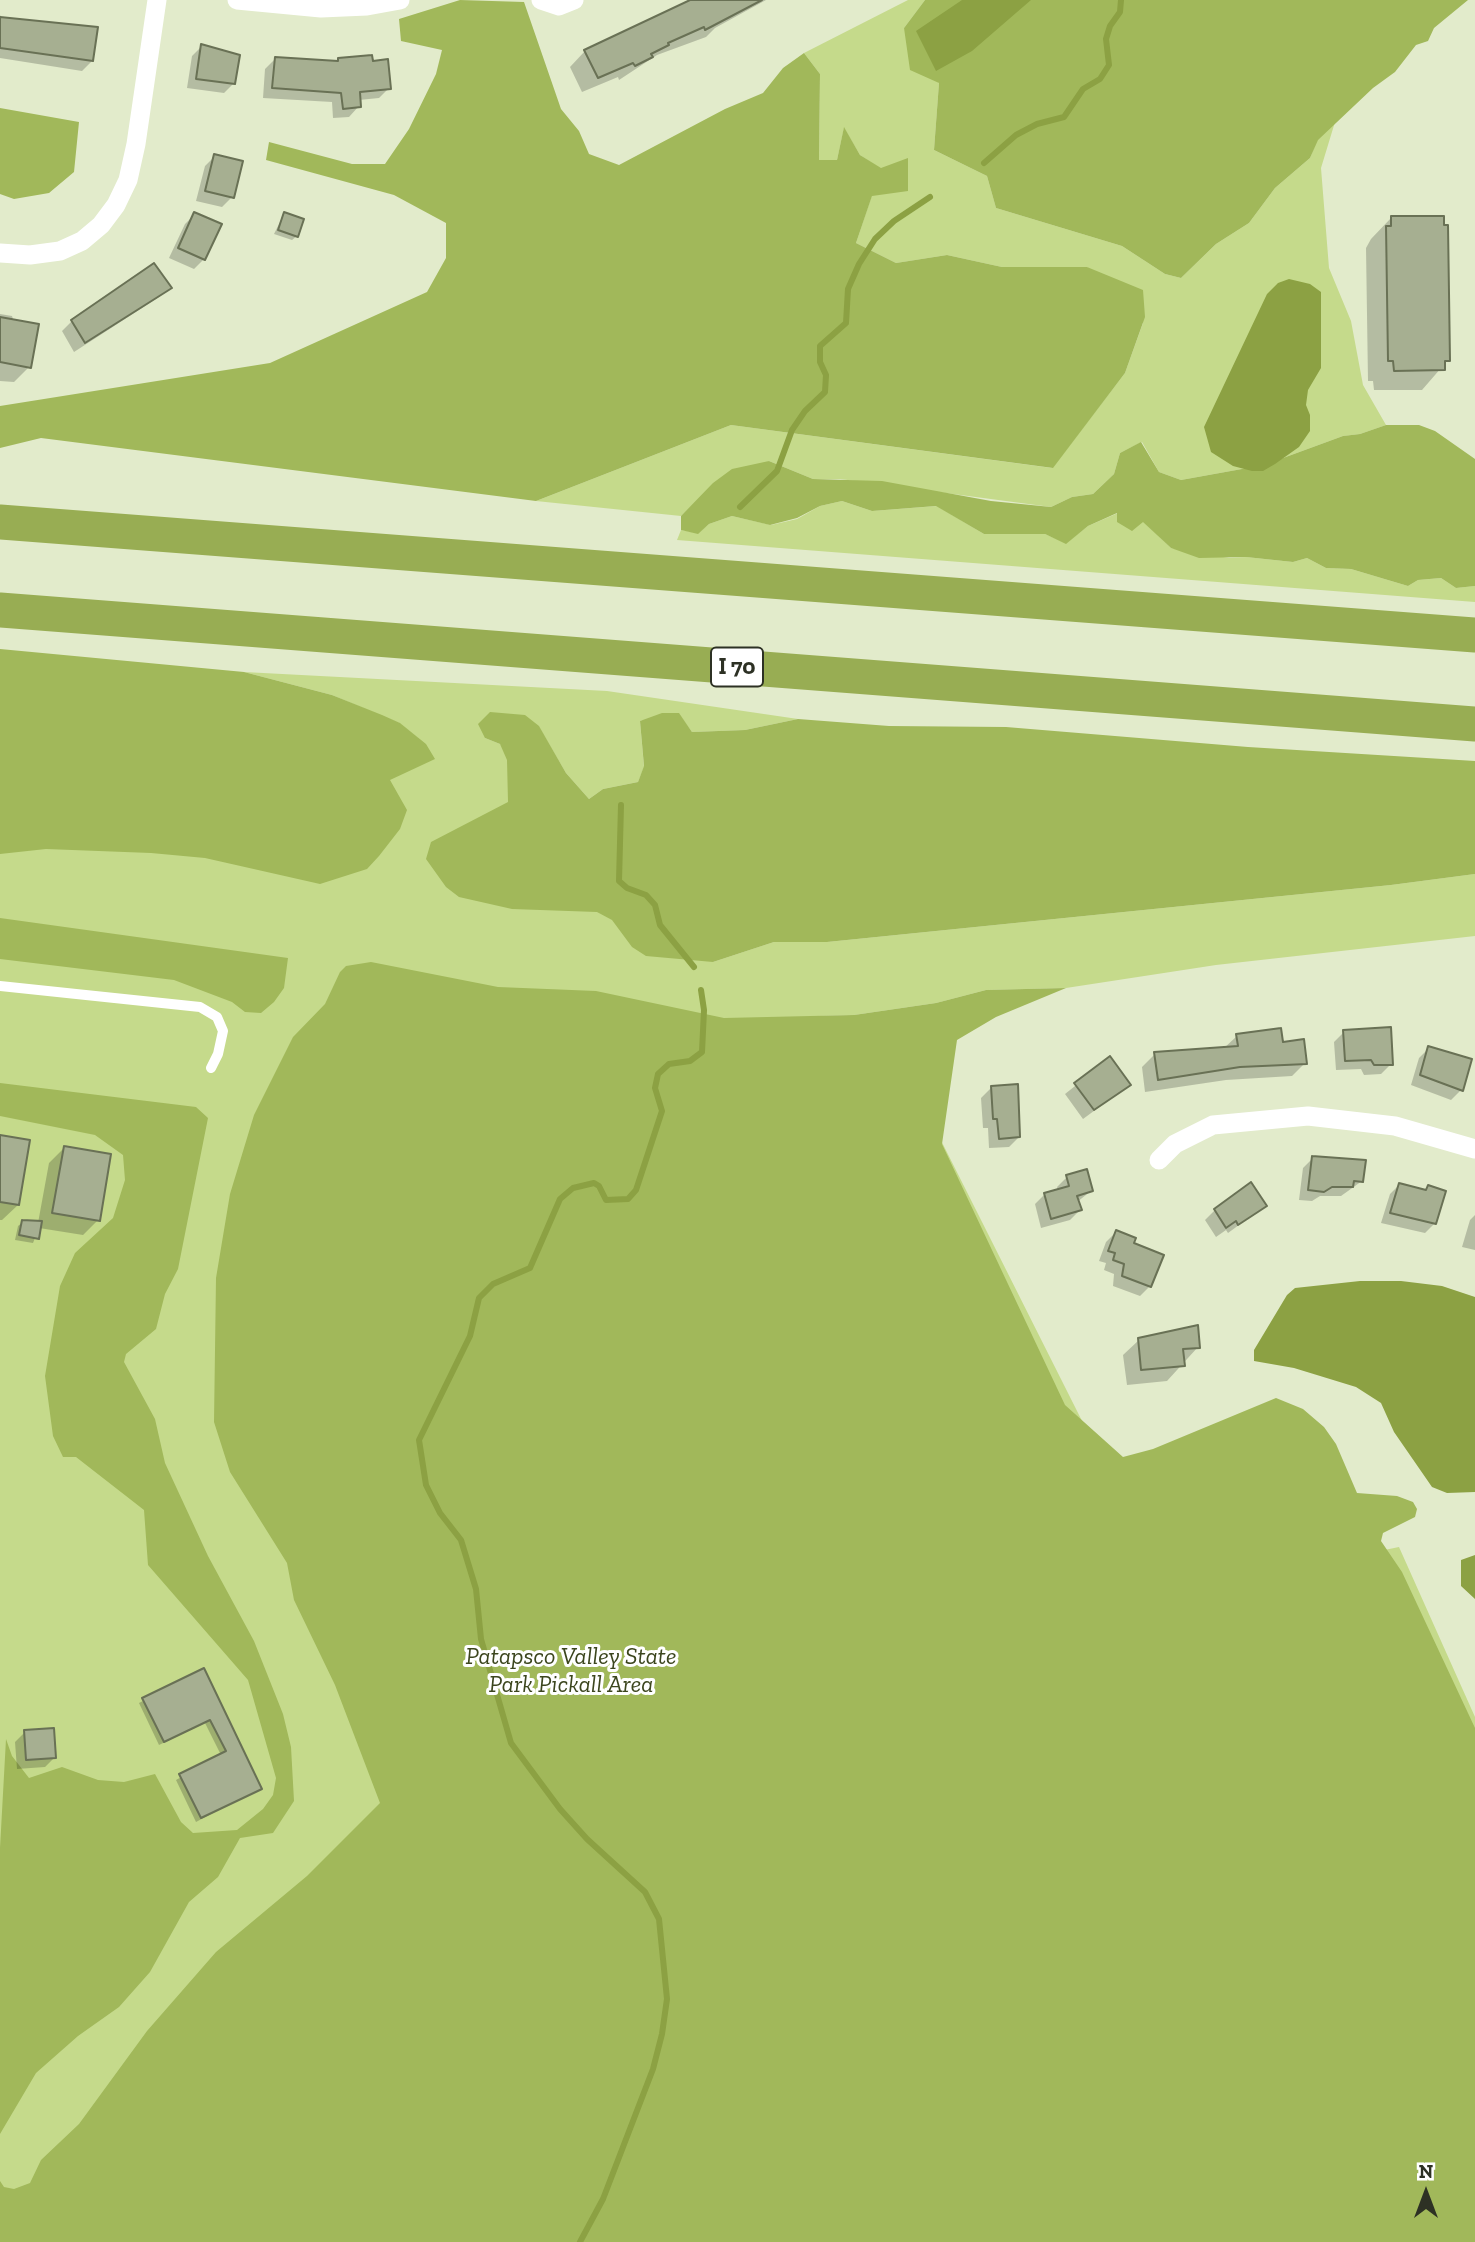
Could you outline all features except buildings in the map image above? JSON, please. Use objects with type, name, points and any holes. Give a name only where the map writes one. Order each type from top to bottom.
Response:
[{"type":"highway","points":[[0,522],[1475,635]]},
{"type":"highway","name":"I 70","points":[[0,610],[1475,723]]},
{"type":"street","points":[[0,253],[30,256],[60,251],[82,241],[101,225],[116,205],[128,180],[136,144],[157,0]]},
{"type":"street","points":[[237,0],[321,8],[367,6],[400,0]]},
{"type":"street","points":[[541,0],[559,6],[574,0]]},
{"type":"street","points":[[1159,1160],[1175,1144],[1213,1125],[1308,1116],[1395,1126],[1475,1149]]},
{"type":"lane","points":[[0,986],[200,1007],[217,1017],[223,1031],[219,1054],[211,1068]]},
{"type":"green space","points":[[460,0],[524,2],[561,109],[579,131],[589,154],[619,165],[725,109],[763,93],[783,68],[804,53],[820,74],[819,160],[837,160],[844,127],[860,155],[881,168],[908,158],[908,191],[872,196],[856,243],[896,263],[947,255],[1002,267],[1087,267],[1143,290],[1145,317],[1125,373],[1053,468],[731,425],[536,501],[41,438],[0,448],[0,406],[270,363],[427,292],[446,258],[446,223],[394,195],[266,160],[269,142],[352,164],[385,164],[409,129],[436,74],[442,50],[401,41],[399,19]]},
{"type":"green space","points":[[908,0],[925,0],[904,28],[939,83],[934,150],[987,176],[996,208],[1122,246],[1165,274],[1181,278],[1216,244],[1249,223],[1275,188],[1310,158],[1317,140],[1335,122],[1321,168],[1329,268],[1351,321],[1363,385],[1386,425],[1360,434],[1343,436],[1264,465],[1181,480],[1159,472],[1142,442],[1120,453],[1114,474],[1093,494],[1072,497],[1051,507],[840,479],[813,479],[769,461],[696,502],[681,516],[536,501],[731,425],[1052,468],[1125,373],[1143,323],[1087,267],[1002,267],[947,255],[896,263],[856,243],[872,195],[908,159],[881,169],[860,155],[844,128],[837,160],[819,160],[820,74],[804,53]]},
{"type":"green space","points":[[925,0],[1468,0],[1434,28],[1428,41],[1416,45],[1395,72],[1373,88],[1318,140],[1310,158],[1275,188],[1249,223],[1216,244],[1181,278],[1165,274],[1122,246],[996,208],[987,176],[934,150],[939,83],[910,70],[904,28]]},
{"type":"green space","points":[[0,108],[79,122],[74,172],[49,193],[14,199],[0,194]]},
{"type":"green space","points":[[1386,425],[1419,425],[1435,431],[1475,459],[1475,586],[1456,588],[1441,578],[1418,580],[1408,586],[1351,569],[1326,568],[1307,558],[1293,562],[1246,557],[1199,558],[1171,548],[1143,522],[1132,531],[1117,522],[1117,513],[1088,526],[1066,544],[1045,534],[984,534],[936,506],[872,511],[842,501],[820,506],[797,518],[770,525],[732,516],[709,524],[698,534],[681,530],[681,516],[713,483],[732,469],[769,461],[813,479],[882,481],[991,501],[1051,507],[1072,497],[1093,494],[1114,474],[1120,453],[1141,442],[1159,472],[1181,480],[1264,465],[1343,436],[1360,434]]},
{"type":"green space","points":[[842,501],[872,511],[937,506],[984,534],[1045,534],[1066,543],[1088,526],[1118,513],[1143,521],[1171,548],[1229,558],[1293,562],[1307,558],[1326,568],[1351,569],[1408,586],[1418,580],[1441,578],[1456,588],[1475,586],[1475,602],[677,540],[681,530],[698,533],[709,524],[732,516],[771,525],[797,519],[820,506]]},
{"type":"green space","points":[[0,649],[244,672],[332,695],[400,723],[426,744],[435,759],[390,780],[407,810],[400,829],[379,856],[367,869],[320,884],[205,858],[46,849],[0,854]]},
{"type":"green space","name":"Patapsco Valley State Park Pickall Area","points":[[244,672],[607,691],[798,719],[745,730],[692,732],[678,713],[640,721],[644,767],[638,782],[603,789],[589,799],[566,773],[539,727],[485,738],[500,744],[713,962],[774,942],[827,942],[1391,885],[1475,874],[1475,936],[1216,965],[1066,988],[986,990],[936,1003],[854,1015],[819,1016],[879,1017],[1169,1594],[1399,1547],[1475,1717],[1475,2242],[0,2242],[0,709],[418,738],[399,723],[332,695]]},
{"type":"green space","points":[[490,712],[525,715],[539,726],[566,773],[589,799],[603,789],[638,782],[644,766],[640,721],[662,713],[679,713],[692,732],[745,730],[798,719],[889,726],[1006,727],[1248,747],[1475,761],[1475,874],[1391,885],[827,942],[774,942],[713,962],[646,956],[632,947],[612,920],[597,912],[512,909],[459,897],[446,887],[426,859],[431,842],[508,802],[507,760],[500,744],[485,738],[478,724]]},
{"type":"green space","points":[[0,918],[288,958],[284,988],[274,1002],[261,1013],[245,1012],[232,1002],[174,980],[0,959]]},
{"type":"green space","name":"Patapsco Valley State Park Pickall Area","points":[[371,962],[498,987],[596,991],[724,1018],[854,1015],[936,1003],[986,990],[1066,988],[996,1017],[957,1040],[942,1144],[1065,1405],[1123,1457],[1153,1449],[1276,1398],[1303,1409],[1324,1427],[1336,1444],[1357,1493],[1397,1496],[1413,1502],[1417,1509],[1415,1517],[1383,1533],[1381,1541],[1402,1572],[1475,1728],[1475,2242],[0,2242],[0,2181],[4,2187],[14,2189],[30,2183],[41,2160],[79,2124],[147,2031],[216,1952],[307,1876],[380,1803],[335,1685],[294,1600],[287,1563],[230,1472],[214,1422],[216,1278],[230,1194],[254,1115],[293,1037],[325,1004],[340,972],[346,966]]},
{"type":"green space","points":[[0,1083],[196,1107],[208,1118],[178,1269],[165,1294],[156,1329],[126,1354],[124,1362],[155,1419],[165,1463],[208,1556],[254,1641],[283,1714],[291,1747],[294,1801],[273,1833],[240,1838],[218,1877],[189,1902],[150,1972],[119,2007],[78,2036],[36,2073],[0,2134],[0,1848],[6,1739],[12,1756],[29,1778],[62,1767],[98,1780],[124,1782],[155,1774],[181,1822],[193,1833],[237,1830],[263,1809],[273,1795],[276,1778],[248,1680],[148,1565],[144,1510],[76,1457],[63,1457],[53,1436],[45,1376],[60,1286],[75,1253],[113,1218],[125,1180],[123,1155],[95,1135],[0,1116]]},
{"type":"shaded area","points":[[962,0],[1031,0],[972,51],[936,71],[916,31]]},
{"type":"shaded area","points":[[1289,279],[1310,284],[1321,292],[1321,368],[1308,390],[1306,405],[1310,415],[1310,431],[1299,447],[1275,464],[1263,471],[1252,471],[1233,466],[1211,452],[1204,427],[1267,294],[1278,283]]},
{"type":"shaded area","points":[[1360,1281],[1401,1281],[1442,1286],[1475,1297],[1475,1492],[1447,1493],[1432,1487],[1394,1432],[1381,1403],[1356,1387],[1294,1368],[1254,1361],[1254,1350],[1287,1295],[1295,1288]]},
{"type":"shaded area","points":[[1475,1555],[1475,1599],[1461,1586],[1461,1560]]},
{"type":"waterway","points":[[984,163],[1016,135],[1037,124],[1064,117],[1083,89],[1100,79],[1109,65],[1106,39],[1110,26],[1120,12],[1121,0]]},
{"type":"waterway","points":[[740,507],[777,471],[792,430],[805,411],[825,392],[826,375],[820,362],[820,346],[846,323],[848,289],[859,264],[875,239],[894,221],[930,197]]},
{"type":"waterway","points":[[621,805],[619,881],[627,888],[646,895],[655,905],[660,925],[694,967]]},
{"type":"waterway","points":[[580,2242],[603,2199],[653,2069],[662,2034],[667,1999],[659,1919],[645,1892],[587,1839],[560,1809],[511,1743],[481,1639],[476,1589],[461,1540],[440,1513],[426,1485],[419,1440],[470,1336],[479,1298],[493,1284],[530,1268],[560,1199],[573,1188],[594,1183],[599,1186],[606,1200],[628,1199],[636,1190],[662,1111],[655,1088],[658,1074],[669,1064],[690,1061],[702,1052],[704,1010],[701,990]]}]
